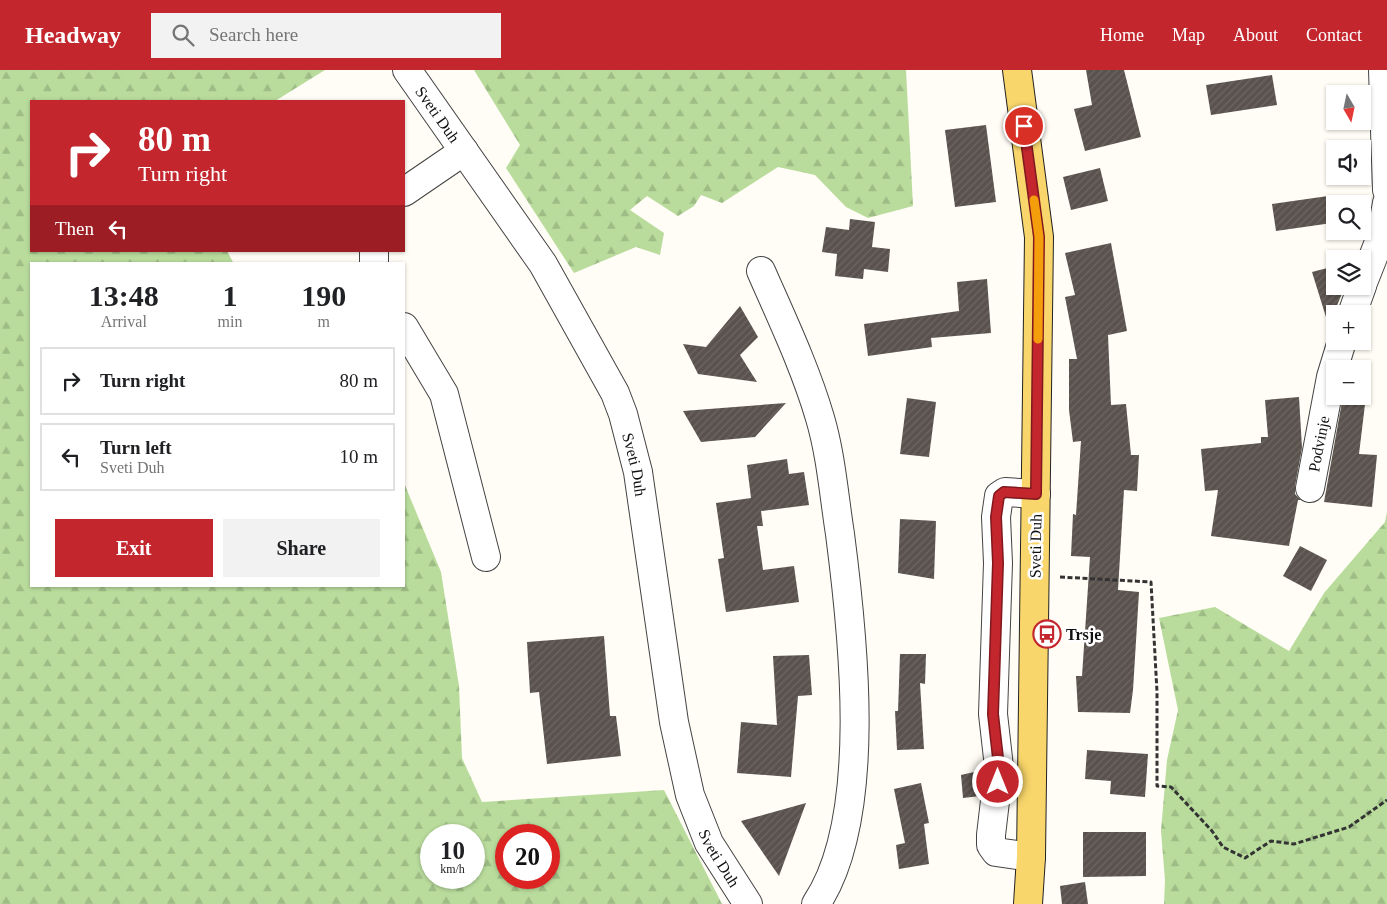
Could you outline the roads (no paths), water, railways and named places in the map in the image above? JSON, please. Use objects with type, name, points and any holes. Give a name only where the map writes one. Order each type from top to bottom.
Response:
[{"type":"main road","name":"Sveti Duh","points":[[1016,70],[1039,237],[1030,903]]},
{"type":"street","name":"Sveti Duh","points":[[407,70],[543,264],[618,400],[638,472],[674,722],[690,795],[709,843],[748,904]]},
{"type":"street","points":[[1383,70],[1387,190]]},
{"type":"street","points":[[405,191],[464,151]]},
{"type":"street","points":[[1371,262],[1383,230],[1387,203]]},
{"type":"street","points":[[761,271],[795,348],[820,419],[833,483],[845,576],[852,666],[854,746],[850,806],[834,873],[816,904]]},
{"type":"street","points":[[405,329],[444,394],[486,558]]},
{"type":"street","name":"Podvinje","points":[[1310,488],[1330,377],[1339,350]]},
{"type":"street","points":[[1031,857],[996,852],[991,845],[991,835],[999,767],[993,714],[998,563],[996,517],[999,496],[1004,492],[1036,494]]},
{"type":"place","name":"Trsje","points":[[1047,634]]}]
